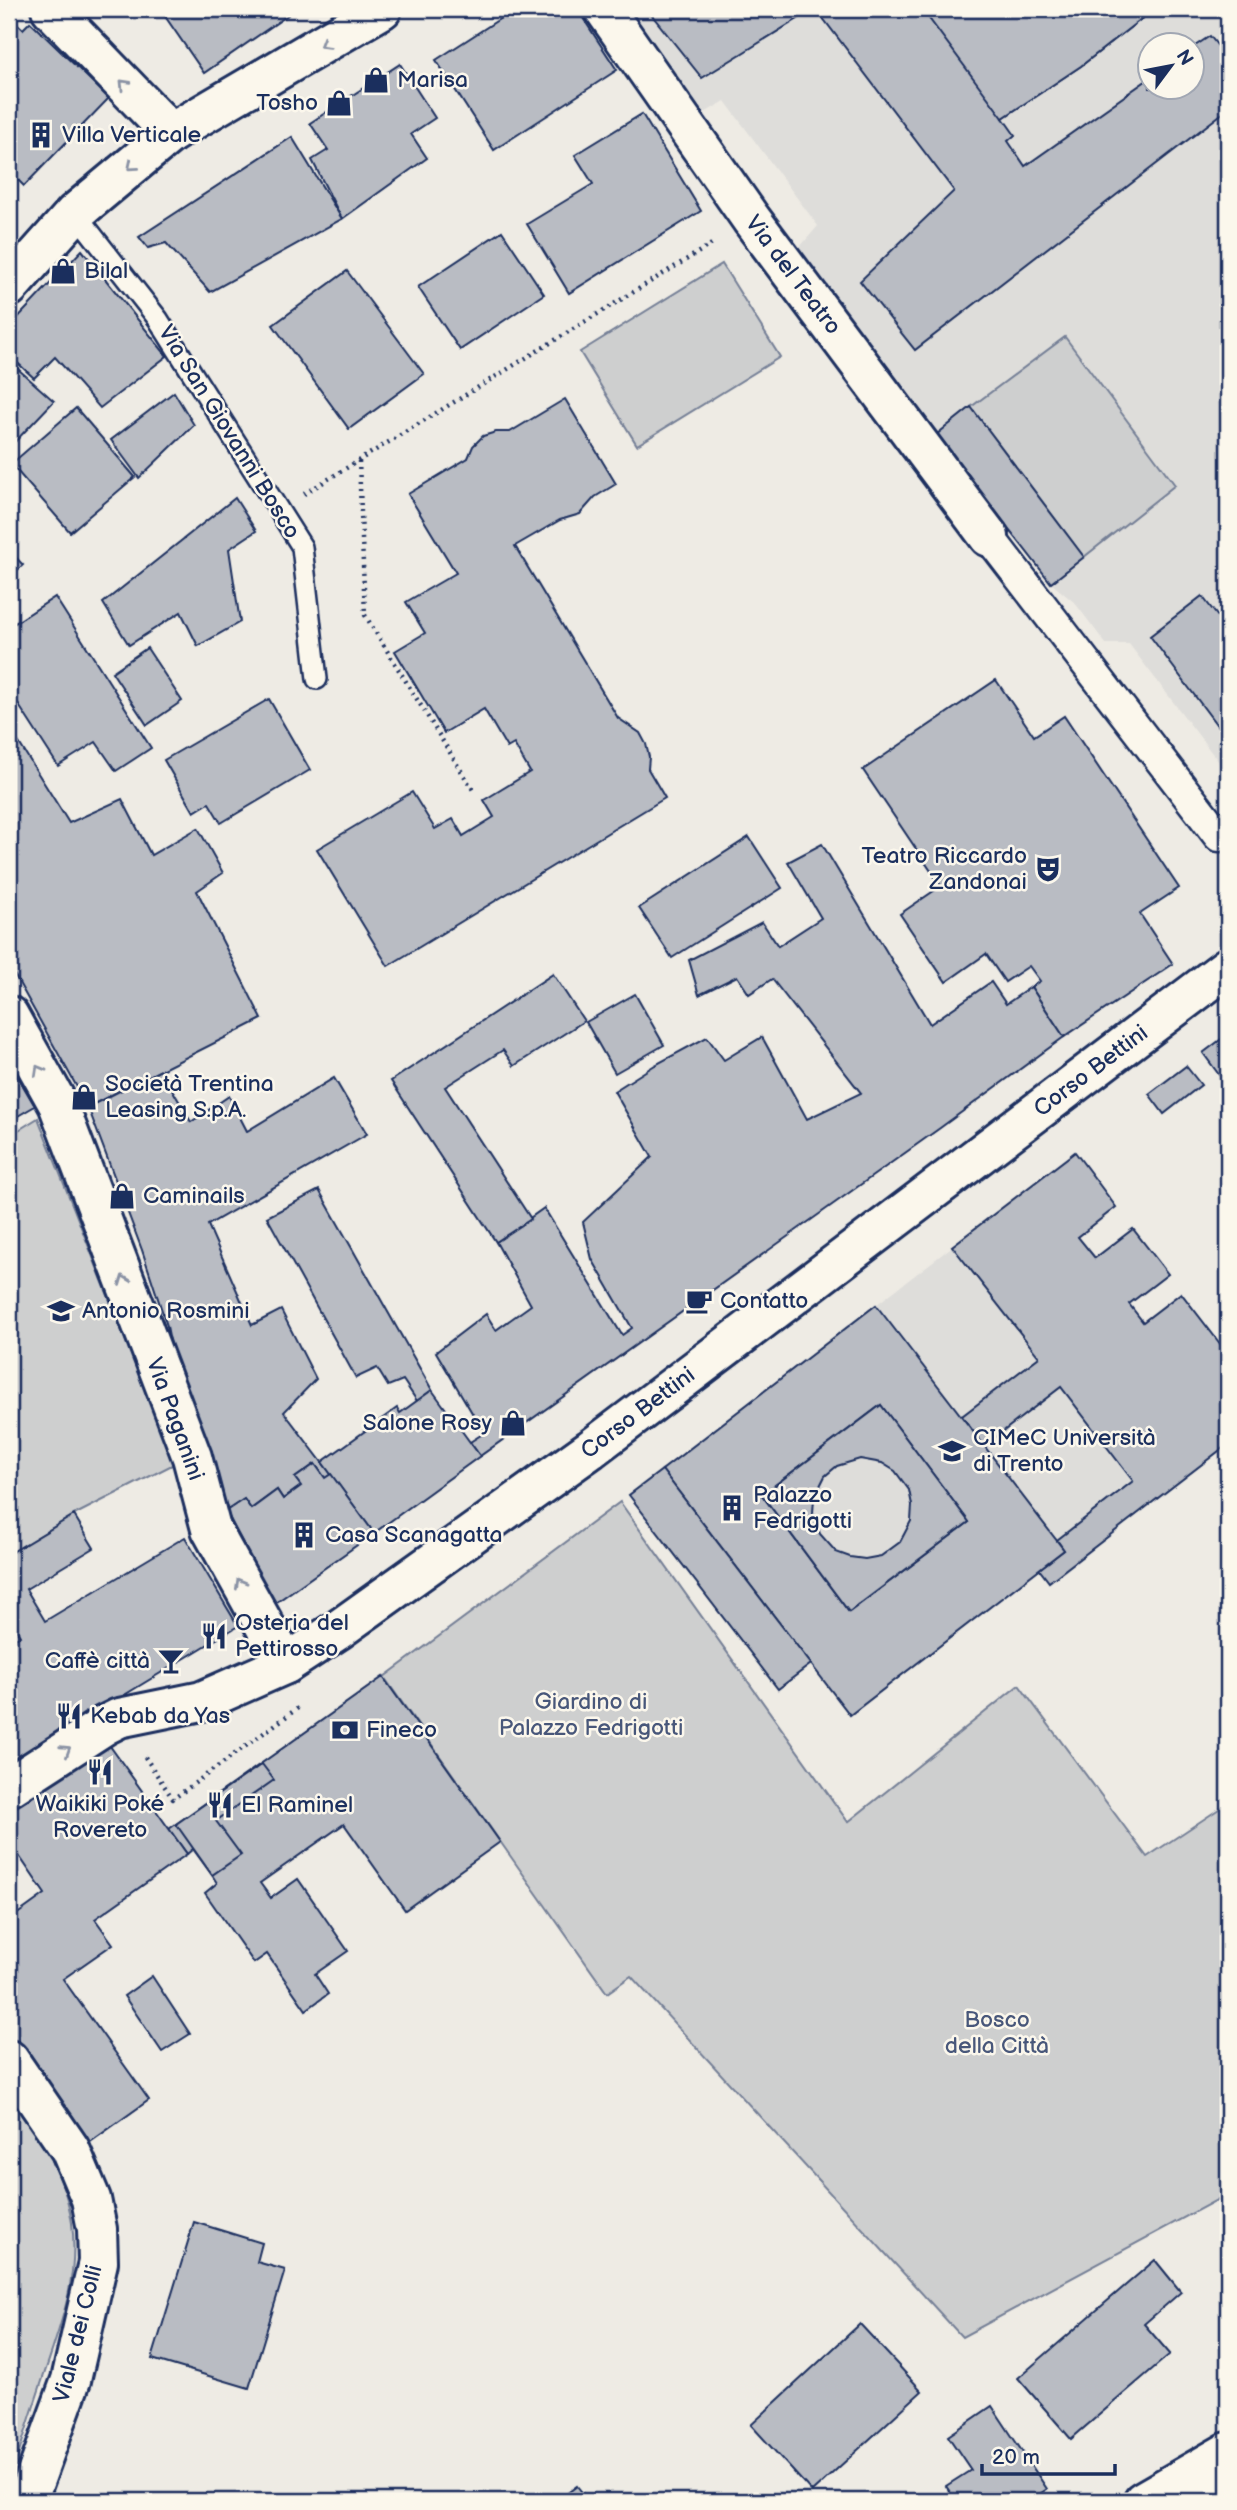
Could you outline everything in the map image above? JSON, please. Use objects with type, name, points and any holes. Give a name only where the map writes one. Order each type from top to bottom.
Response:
[{"type":"street","points":[[51,9],[171,133]]},
{"type":"street","points":[[9,287],[75,213],[171,133],[382,9]]},
{"type":"street","name":"Via del Teatro","points":[[604,9],[751,219],[989,537]]},
{"type":"street","points":[[989,537],[1219,836]]},
{"type":"street","name":"Corso Bettini","points":[[9,1787],[119,1718],[202,1701],[286,1664],[591,1449],[1228,967]]},
{"type":"street","name":"Via Paganini","points":[[9,1016],[58,1104],[192,1457],[211,1530],[286,1664]]},
{"type":"street","name":"Viale dei Colli","points":[[9,2060],[70,2149],[91,2199],[97,2229],[97,2262],[71,2380],[27,2501]]},
{"type":"street","points":[[1143,2501],[1228,2452]]},
{"type":"lane","name":"Via San Giovanni Bosco","points":[[75,213],[158,319],[302,547],[317,679]]},
{"type":"lane","points":[[1196,2501],[1228,2480]]},
{"type":"path","points":[[279,510],[751,219]]},
{"type":"path","points":[[359,460],[365,615],[473,790]]},
{"type":"shaded area","points":[[623,9],[1228,9],[1228,774],[1129,644],[1106,644],[1075,603],[1051,583],[936,435],[799,248],[818,226],[725,101],[701,115]]},
{"type":"shaded area","name":"CIMeC Università di Trento","points":[[1036,1182],[1175,1364],[1214,1335],[1228,1354],[1228,1455],[1223,1448],[1049,1582],[1038,1570],[811,1664],[778,1689],[629,1495]]},
{"type":"green space","points":[[722,264],[780,357],[637,445],[580,352]]},
{"type":"green space","points":[[1065,337],[1175,485],[1084,557],[971,407]]},
{"type":"green space","name":"Antonio Rosmini","points":[[38,1118],[176,1463],[74,1515],[9,1554],[9,1136]]},
{"type":"green space","name":"Bosco della Città","points":[[620,1502],[848,1822],[1019,1685],[1147,1857],[1228,1803],[1228,2194],[962,2337],[631,1976],[607,1993],[384,1677]]},
{"type":"green space","points":[[9,2090],[39,2136],[63,2187],[72,2223],[73,2264],[61,2321],[9,2485]]},
{"type":"building","points":[[160,9],[284,9],[288,15],[204,73]]},
{"type":"building","points":[[515,9],[577,9],[617,70],[494,150],[436,60]]},
{"type":"building","points":[[647,9],[814,9],[702,78]]},
{"type":"building","points":[[816,9],[1154,9],[1081,66],[1003,118],[1015,135],[1008,141],[1025,166],[1136,88],[1136,102],[1206,102],[1206,39],[1210,36],[1228,59],[1228,109],[915,350],[860,281],[954,191]]},
{"type":"building","points":[[922,9],[1154,9],[1081,66],[1003,118]]},
{"type":"building","name":"Villa Verticale","points":[[9,16],[23,29],[30,22],[109,98],[24,186],[9,171]]},
{"type":"building","points":[[400,64],[435,118],[411,134],[427,158],[342,219],[312,160],[328,150],[310,123]]},
{"type":"building","points":[[642,114],[701,211],[569,293],[527,224],[593,184],[575,155]]},
{"type":"building","points":[[292,137],[342,219],[210,292],[166,243],[148,248],[139,237]]},
{"type":"building","points":[[502,231],[544,294],[460,350],[418,287]]},
{"type":"building","points":[[82,250],[167,356],[100,408],[55,357],[34,378],[9,355],[9,327]]},
{"type":"building","points":[[347,271],[424,374],[349,429],[273,325]]},
{"type":"building","points":[[9,361],[54,401],[9,448]]},
{"type":"building","points":[[174,392],[194,425],[139,478],[111,440]]},
{"type":"building","points":[[565,399],[616,484],[595,497],[580,514],[560,520],[515,546],[618,718],[640,733],[649,757],[648,769],[665,798],[388,966],[317,849],[412,792],[435,829],[453,819],[463,836],[494,817],[484,800],[530,772],[514,744],[507,748],[484,709],[444,733],[395,651],[425,633],[406,602],[456,573],[408,494],[468,458],[473,446],[483,436],[510,432]]},
{"type":"building","points":[[971,407],[1084,557],[1051,583],[936,435]]},
{"type":"building","points":[[76,408],[135,477],[70,532],[11,464]]},
{"type":"building","points":[[235,498],[256,531],[229,549],[240,622],[198,646],[181,612],[129,645],[103,603]]},
{"type":"building","points":[[9,550],[23,565],[9,578]]},
{"type":"building","points":[[1202,596],[1228,630],[1228,740],[1150,636]]},
{"type":"building","points":[[55,597],[151,748],[116,771],[96,742],[58,766],[9,690],[9,613],[15,623]]},
{"type":"building","points":[[147,648],[182,701],[147,725],[112,672]]},
{"type":"building","name":"Teatro Riccardo Zandonai","points":[[996,680],[1034,736],[1064,716],[1179,888],[1140,914],[1173,964],[1064,1037],[1031,987],[1040,981],[1029,966],[1005,982],[986,954],[946,982],[900,914],[941,886],[863,770]]},
{"type":"building","points":[[269,699],[310,770],[221,823],[209,803],[194,812],[164,760]]},
{"type":"building","points":[[9,727],[69,823],[122,799],[151,855],[198,828],[223,873],[197,891],[262,1019],[88,1107],[9,965]]},
{"type":"building","points":[[749,837],[782,888],[672,958],[639,908]]},
{"type":"building","points":[[822,844],[930,1024],[991,982],[1006,1004],[1031,987],[1064,1037],[480,1456],[470,1442],[484,1433],[436,1352],[486,1314],[496,1330],[531,1305],[496,1242],[544,1208],[622,1335],[632,1328],[592,1259],[583,1222],[652,1157],[614,1091],[707,1037],[724,1060],[762,1037],[807,1119],[861,1093],[772,979],[749,994],[737,976],[699,995],[689,960],[762,922],[778,946],[821,918],[788,862]]},
{"type":"building","points":[[553,974],[584,1021],[514,1066],[503,1050],[445,1087],[531,1219],[496,1242],[391,1081]]},
{"type":"building","points":[[635,994],[664,1045],[615,1073],[586,1022]]},
{"type":"building","points":[[1228,1034],[1228,1087],[1203,1053]]},
{"type":"building","points":[[9,1062],[35,1106],[9,1121]]},
{"type":"building","points":[[1186,1066],[1201,1085],[1164,1114],[1149,1094]]},
{"type":"building","points":[[161,1070],[191,1122],[229,1096],[247,1131],[334,1078],[367,1134],[208,1225],[252,1325],[281,1310],[316,1379],[284,1412],[331,1474],[325,1478],[315,1464],[295,1478],[301,1486],[283,1499],[277,1490],[251,1509],[244,1499],[226,1511],[216,1470],[174,1362],[167,1326],[142,1250],[88,1107]]},
{"type":"building","points":[[1075,1152],[1116,1207],[1078,1237],[1095,1258],[1133,1229],[1168,1274],[1129,1304],[1143,1322],[1181,1293],[1228,1354],[1228,1455],[1223,1448],[1049,1582],[1039,1569],[1064,1550],[1057,1540],[1133,1481],[1061,1387],[984,1446],[962,1416],[1039,1357],[952,1246]]},
{"type":"building","points":[[319,1190],[432,1390],[417,1401],[403,1380],[388,1386],[377,1368],[356,1378],[267,1217]]},
{"type":"building","name":"Palazzo Fedrigotti","points":[[876,1305],[1064,1550],[850,1715],[662,1470]],"holes":[[[881,1405],[969,1522],[849,1612],[762,1495]]]},
{"type":"building","points":[[432,1390],[480,1456],[374,1533],[322,1462],[397,1408],[400,1413]]},
{"type":"building","points":[[881,1405],[969,1522],[849,1612],[762,1495]],"holes":[[[860,1459],[882,1463],[895,1471],[909,1490],[911,1521],[900,1542],[881,1556],[865,1559],[836,1552],[820,1534],[813,1513],[814,1498],[825,1476],[837,1466]]]},
{"type":"building","name":"Casa Scanagatta","points":[[315,1464],[325,1478],[331,1474],[374,1533],[274,1604],[226,1511],[244,1499],[251,1509],[277,1490],[283,1499],[301,1486],[295,1478]]},
{"type":"building","points":[[662,1470],[811,1664],[778,1689],[629,1495]]},
{"type":"building","points":[[74,1515],[94,1548],[26,1589],[45,1621],[185,1537],[238,1626],[9,1765],[9,1643],[20,1636],[9,1618],[9,1554]]},
{"type":"building","points":[[383,1677],[500,1842],[405,1910],[344,1824],[260,1883],[271,1898],[298,1879],[348,1951],[315,1974],[328,1994],[306,2010],[267,1954],[254,1963],[205,1893],[217,1883],[212,1875],[193,1849],[187,1854],[169,1829]]},
{"type":"building","points":[[105,1739],[187,1854],[95,1919],[113,1944],[63,1979],[149,2100],[86,2145],[9,2036],[9,1920],[45,1894],[13,1847],[9,1850],[9,1808]]},
{"type":"building","name":"El Raminel","points":[[262,1764],[274,1780],[216,1821],[241,1855],[212,1875],[176,1824]]},
{"type":"building","points":[[152,1976],[190,2034],[162,2052],[124,1996]]},
{"type":"building","points":[[194,2222],[262,2243],[257,2262],[285,2270],[249,2388],[152,2359]]},
{"type":"building","points":[[1155,2260],[1181,2292],[1144,2324],[1170,2354],[1071,2439],[1018,2378]]},
{"type":"building","points":[[860,2324],[922,2391],[812,2492],[751,2425]]},
{"type":"building","points":[[992,2406],[1047,2489],[1029,2501],[956,2501],[946,2486],[971,2470],[948,2436]]},
{"type":"building","points":[[577,2486],[589,2501],[557,2501]]},
{"type":"place","name":"Marisa","points":[[376,80]]},
{"type":"place","name":"Tosho","points":[[339,103]]},
{"type":"place","name":"Villa Verticale","points":[[41,135]]},
{"type":"place","name":"Bilal","points":[[63,271]]},
{"type":"place","name":"Teatro Riccardo Zandonai","points":[[1048,869]]},
{"type":"place","name":"Società Trentina Leasing S.p.A.","points":[[84,1097]]},
{"type":"place","name":"Caminails","points":[[122,1196]]},
{"type":"place","name":"Contatto","points":[[699,1301]]},
{"type":"place","name":"Antonio Rosmini","points":[[61,1311]]},
{"type":"place","name":"Salone Rosy","points":[[513,1423]]},
{"type":"place","name":"CIMeC Università di Trento","points":[[952,1451]]},
{"type":"place","name":"Palazzo Fedrigotti","points":[[732,1508]]},
{"type":"place","name":"Casa Scanagatta","points":[[304,1535]]},
{"type":"place","name":"Osteria del Pettirosso","points":[[214,1636]]},
{"type":"place","name":"Caffè città","points":[[171,1661]]},
{"type":"place","name":"Kebab da Yas","points":[[69,1716]]},
{"type":"place","name":"Fineco","points":[[345,1730]]},
{"type":"place","name":"Waikiki Poké Rovereto","points":[[100,1772]]},
{"type":"place","name":"El Raminel","points":[[220,1805]]},
{"type":"park label","name":"Giardino di Palazzo Fedrigotti","points":[[591,1715]]}]
